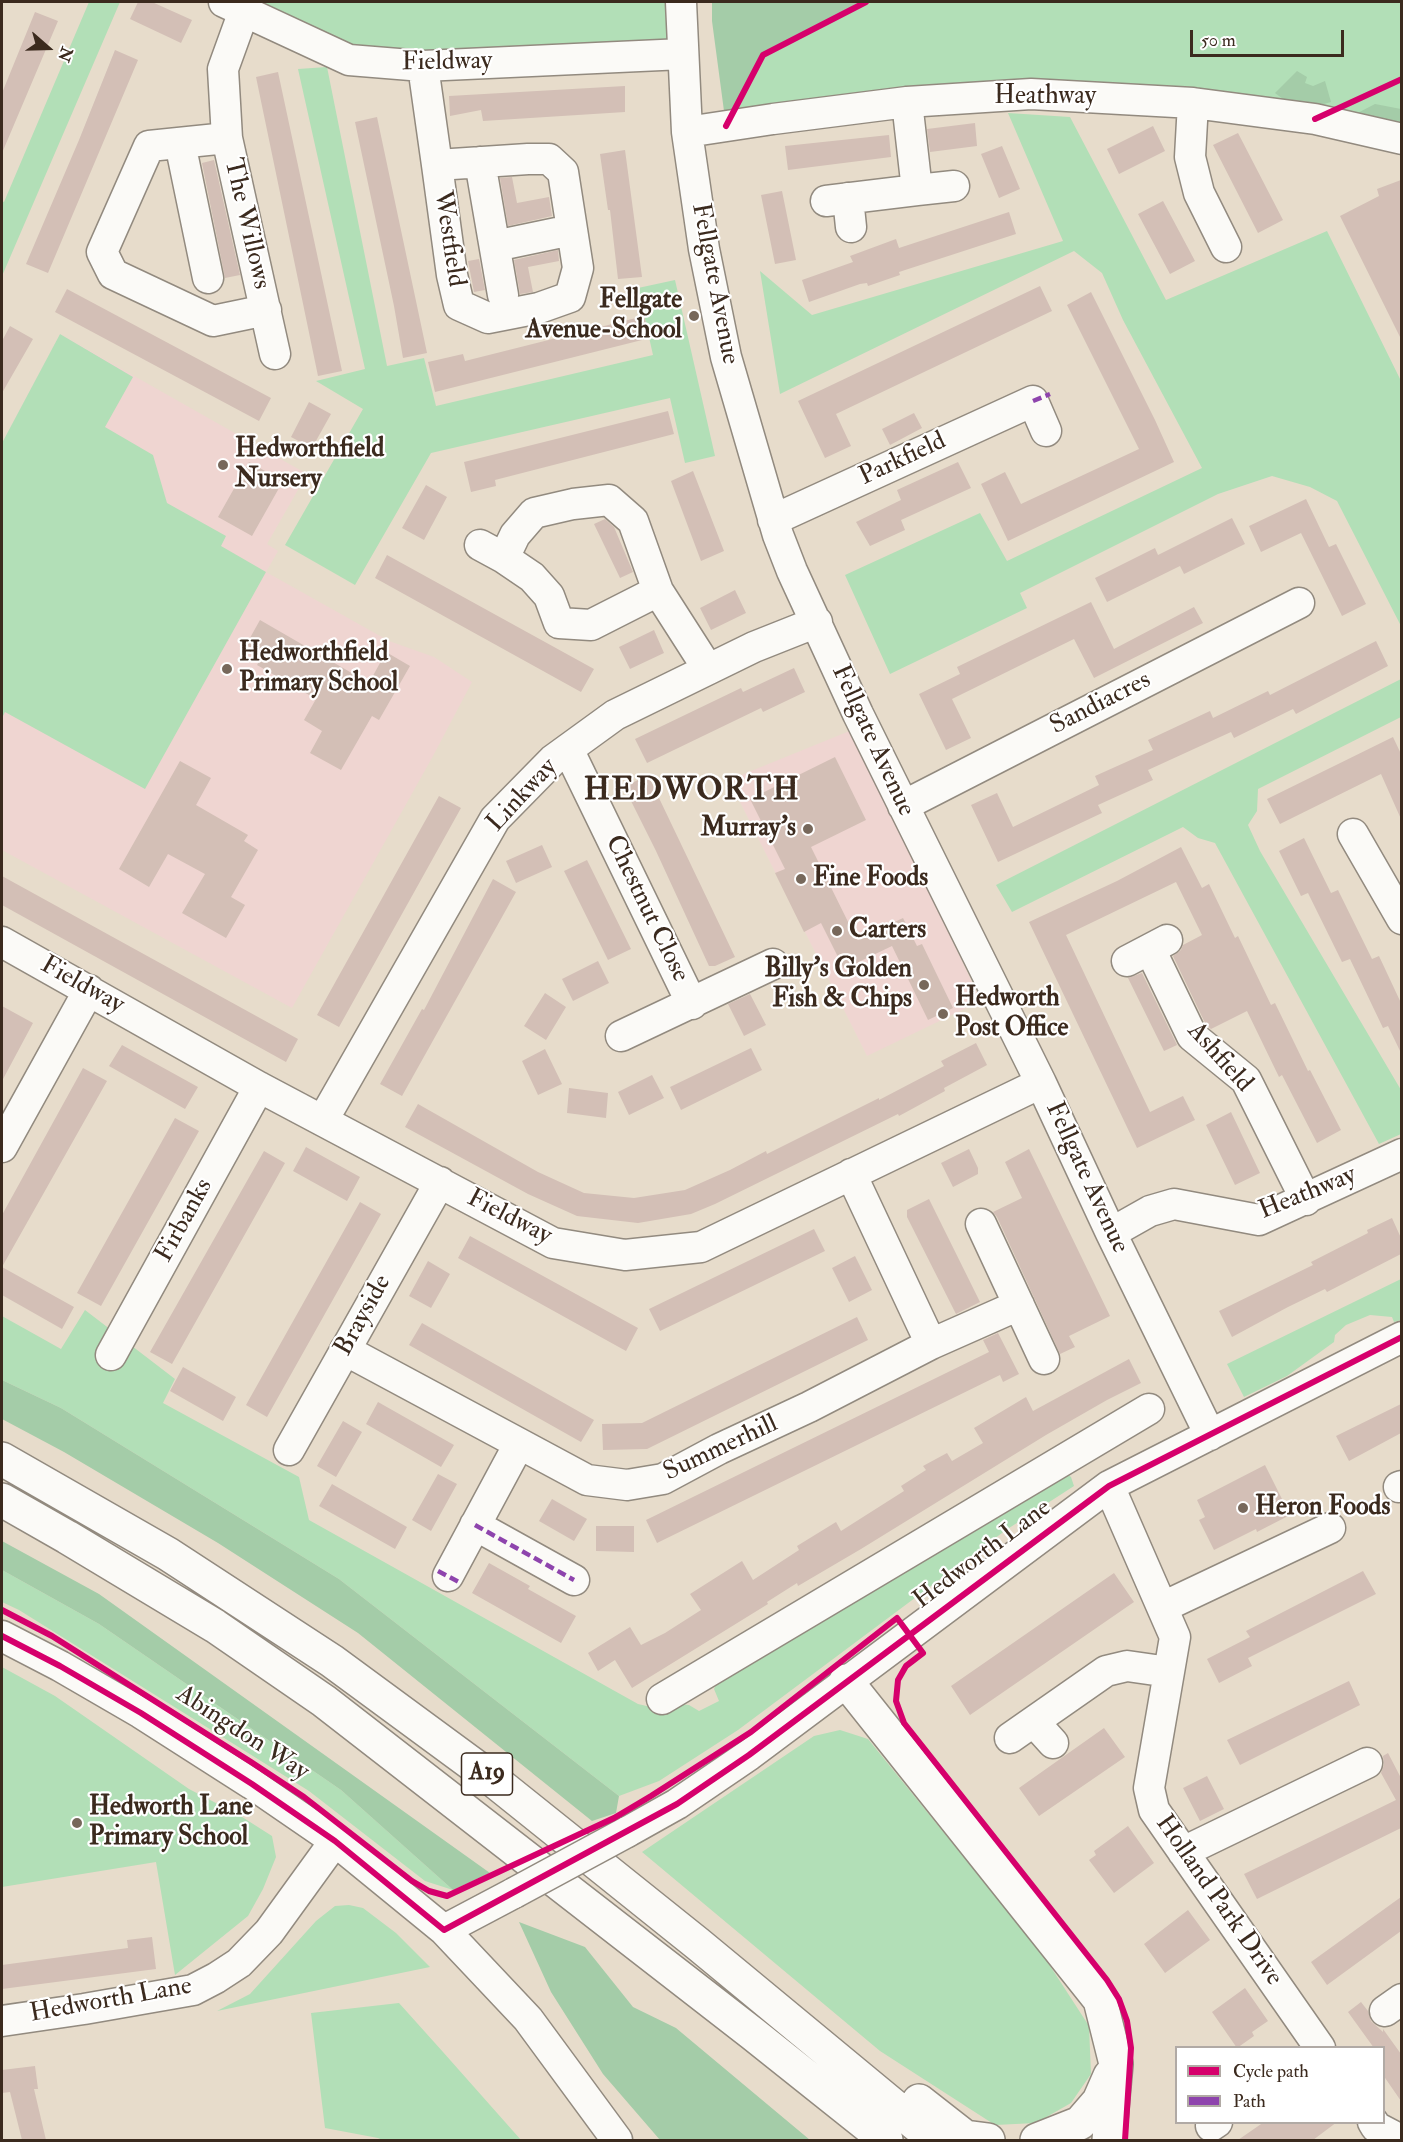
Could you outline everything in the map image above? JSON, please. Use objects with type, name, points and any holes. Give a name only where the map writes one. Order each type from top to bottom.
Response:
[{"type":"highway","name":"A19","points":[[2,1459],[168,1554],[332,1661],[487,1775],[698,1944],[935,2140]]},
{"type":"highway","name":"A19","points":[[2,1500],[215,1626],[324,1701],[886,2140]]},
{"type":"highway","points":[[846,1681],[1100,2000],[1116,2064],[1109,2140]]},
{"type":"highway","points":[[698,1944],[805,2013],[965,2137],[988,2140]]},
{"type":"highway","points":[[1037,2140],[1080,2123],[1099,2101],[1116,2064]]},
{"type":"highway","points":[[832,2098],[858,2140]]},
{"type":"street","name":"Fellgate Avenue","points":[[681,2],[687,132],[704,249],[726,357],[773,520],[792,571],[903,806],[1041,1083],[1111,1233],[1210,1434]]},
{"type":"street","name":"Fieldway","points":[[234,6],[349,60],[423,66],[684,54]]},
{"type":"street","name":"The Willows","points":[[234,6],[223,69],[227,138],[275,354]]},
{"type":"street","name":"Westfield","points":[[423,66],[436,165],[452,275],[459,305],[488,318],[539,308],[570,297],[578,268],[563,172],[549,159],[436,165]]},
{"type":"street","name":"Heathway","points":[[687,132],[907,102],[1031,94],[1193,103],[1315,119],[1401,139]]},
{"type":"street","points":[[907,102],[917,190]]},
{"type":"street","points":[[1193,103],[1190,157],[1199,193],[1226,247]]},
{"type":"street","name":"The Willows","points":[[227,138],[149,146],[102,252],[113,274],[213,321],[266,310]]},
{"type":"street","name":"The Willows","points":[[180,143],[208,278]]},
{"type":"street","name":"Westfield","points":[[480,162],[503,295]]},
{"type":"street","points":[[851,227],[837,199],[954,186]]},
{"type":"street","name":"Westfield","points":[[495,246],[556,233]]},
{"type":"street","name":"Parkfield","points":[[773,520],[1041,398],[1046,431]]},
{"type":"street","points":[[658,591],[591,625],[559,623],[549,596],[532,577],[492,552],[515,535],[534,513],[573,504],[609,500],[633,521],[658,591],[708,669]]},
{"type":"street","name":"Sandiacres","points":[[903,806],[1299,603]]},
{"type":"street","name":"Linkway","points":[[323,1120],[495,819],[553,760],[615,715],[754,647],[817,622]]},
{"type":"street","name":"Chestnut Close","points":[[568,749],[692,1004]]},
{"type":"street","points":[[1354,834],[1401,919]]},
{"type":"street","name":"Fieldway","points":[[2,942],[259,1087],[554,1243],[625,1255],[701,1247],[1041,1083]]},
{"type":"street","name":"Ashfield","points":[[1148,950],[1192,1036],[1246,1080],[1306,1200]]},
{"type":"street","name":"Chestnut Close","points":[[622,1039],[774,964]]},
{"type":"street","points":[[2,1147],[89,990]]},
{"type":"street","name":"Firbanks","points":[[113,1356],[259,1087]]},
{"type":"street","name":"Heathway","points":[[1111,1233],[1150,1211],[1174,1204],[1259,1220],[1401,1154]]},
{"type":"street","points":[[851,1174],[931,1344]]},
{"type":"street","name":"Brayside","points":[[289,1450],[440,1182]]},
{"type":"street","points":[[981,1224],[1044,1359]]},
{"type":"street","name":"Summerhill","points":[[345,1350],[587,1480],[627,1485],[663,1479],[931,1344],[1019,1305]]},
{"type":"street","name":"Hedworth Lane","points":[[444,1930],[677,1804],[749,1755],[1102,1491],[1401,1337]]},
{"type":"street","name":"Hedworth Lane","points":[[662,1700],[697,1693],[1149,1409]]},
{"type":"street","points":[[448,1576],[519,1444]]},
{"type":"street","points":[[1071,1456],[1102,1491]]},
{"type":"street","name":"Holland Park Drive","points":[[1102,1491],[1163,1607],[1175,1637],[1149,1788],[1154,1810],[1319,2046]]},
{"type":"street","points":[[475,1525],[574,1580]]},
{"type":"street","points":[[1163,1607],[1330,1528]]},
{"type":"street","name":"Abingdon Way","points":[[2,1636],[60,1666],[141,1713],[252,1784],[335,1841],[444,1930],[528,2019],[617,2140]]},
{"type":"street","points":[[1032,1734],[1106,1671],[1126,1666],[1169,1672]]},
{"type":"street","points":[[1183,1852],[1367,1764]]},
{"type":"street","name":"Hedworth Lane","points":[[2,2021],[193,1990],[216,1978],[239,1963],[268,1932],[335,1841]]},
{"type":"street","points":[[1374,2124],[1401,2140]]},
{"type":"shaded area","name":"Hedworthfield Primary School","points":[[60,334],[307,474],[267,544],[278,551],[266,572],[389,641],[434,657],[472,682],[292,1008],[2,850],[2,443]]},
{"type":"shaded area","points":[[852,730],[981,1001],[867,1056],[729,780]]},
{"type":"green space","points":[[89,2],[120,2],[2,276],[2,201],[4,202]]},
{"type":"green space","points":[[247,2],[681,2],[683,54],[453,58],[342,45]]},
{"type":"green space","points":[[712,2],[866,2],[763,55],[726,126],[712,21]]},
{"type":"green space","points":[[866,2],[1401,2],[1401,132],[1144,86],[726,126],[763,55]]},
{"type":"green space","points":[[327,67],[387,366],[424,358],[436,406],[653,355],[638,288],[675,280],[715,456],[685,463],[670,398],[431,453],[355,585],[285,545],[363,409],[316,381],[365,369],[298,69]]},
{"type":"green space","points":[[1297,71],[1307,77],[1305,83],[1313,86],[1325,81],[1331,102],[1299,111],[1275,93]]},
{"type":"green space","points":[[1375,104],[1401,109],[1401,132],[1346,119]]},
{"type":"green space","points":[[1008,113],[1070,117],[1166,300],[1327,231],[1401,381],[1401,626],[1337,501],[1310,487],[1272,476],[1218,494],[1020,593],[1027,608],[890,674],[845,575],[980,513],[1007,561],[1202,468],[1123,320],[1102,273],[1074,251],[780,394],[760,271],[812,315],[1063,241]]},
{"type":"green space","points":[[60,334],[133,377],[105,427],[153,455],[167,503],[226,536],[221,546],[266,572],[145,789],[5,712],[2,718],[2,443]]},
{"type":"green space","points":[[1401,679],[1401,717],[1258,789],[1257,811],[1248,825],[1260,851],[1401,1090],[1401,1134],[1379,1144],[1215,843],[1198,838],[1183,827],[1012,912],[996,885]]},
{"type":"green space","points":[[1401,1279],[1401,1320],[1394,1322],[1392,1317],[1370,1315],[1346,1325],[1335,1335],[1334,1342],[1287,1376],[1244,1397],[1227,1364]]},
{"type":"green space","points":[[85,1310],[175,1379],[163,1403],[299,1477],[309,1520],[638,1704],[668,1711],[679,1704],[689,1705],[699,1711],[719,1701],[714,1689],[719,1677],[1065,1472],[1071,1477],[1074,1486],[1006,1530],[738,1730],[659,1781],[619,1796],[339,1579],[61,1408],[2,1380],[2,1316],[61,1349]]},
{"type":"green space","points":[[2,1380],[61,1408],[339,1579],[619,1796],[616,1813],[592,1821],[358,1633],[218,1543],[64,1452],[2,1419]]},
{"type":"green space","points":[[2,1541],[99,1594],[490,1873],[453,1890],[341,1790],[99,1624],[2,1570]]},
{"type":"green space","points":[[2,1570],[99,1624],[341,1790],[453,1890],[425,1881],[309,1791],[19,1610],[2,1602]]},
{"type":"green space","points":[[2,1667],[55,1696],[189,1789],[239,1815],[272,1836],[276,1857],[263,1889],[248,1916],[175,1975],[156,1862],[2,1887]]},
{"type":"green space","points":[[840,1730],[868,1739],[1043,1955],[1089,2026],[1091,2074],[1071,2103],[1036,2123],[995,2125],[880,2051],[642,1852],[814,1736]]},
{"type":"green space","points":[[349,1905],[363,1908],[396,1933],[430,1967],[217,2011],[250,1994],[316,1921],[335,1906]]},
{"type":"green space","points":[[519,1922],[585,1947],[633,2007],[676,2028],[810,2140],[660,2140],[603,2074],[551,1992]]},
{"type":"green space","points":[[399,2003],[521,2140],[382,2140],[325,2128],[311,2013]]},
{"type":"building","points":[[138,2],[152,2],[192,20],[181,43],[130,19]]},
{"type":"building","points":[[35,12],[58,21],[2,153],[2,93]]},
{"type":"building","points":[[115,50],[138,60],[48,273],[26,264]]},
{"type":"building","points":[[278,72],[342,371],[318,376],[256,77]]},
{"type":"building","points":[[625,86],[625,112],[483,121],[481,110],[450,116],[449,96]]},
{"type":"building","points":[[377,117],[427,353],[403,358],[355,122]]},
{"type":"building","points":[[975,123],[977,146],[930,152],[927,129]]},
{"type":"building","points":[[1153,126],[1165,151],[1119,174],[1107,149]]},
{"type":"building","points":[[1238,133],[1283,220],[1258,233],[1213,145]]},
{"type":"building","points":[[889,135],[891,157],[788,170],[785,146]]},
{"type":"building","points":[[1002,146],[1020,189],[999,198],[981,154]]},
{"type":"building","points":[[625,150],[642,277],[618,279],[610,210],[608,210],[600,154]]},
{"type":"building","points":[[214,160],[240,275],[225,278],[202,163]]},
{"type":"building","points":[[512,177],[517,203],[549,197],[552,216],[508,226],[500,178]]},
{"type":"building","points":[[1401,180],[1401,339],[1340,216],[1379,196],[1377,189]]},
{"type":"building","points":[[782,191],[796,260],[775,264],[761,195]]},
{"type":"building","points":[[1163,201],[1195,261],[1170,274],[1138,214]]},
{"type":"building","points":[[1009,212],[1016,234],[899,272],[900,275],[868,286],[867,283],[860,284],[809,302],[802,280],[853,262],[850,256],[896,239],[899,248]]},
{"type":"building","points":[[558,250],[559,261],[528,267],[533,292],[520,294],[514,260]]},
{"type":"building","points":[[479,259],[485,290],[474,292],[468,261]]},
{"type":"building","points":[[1040,286],[1052,311],[836,414],[851,446],[825,458],[798,401]]},
{"type":"building","points":[[67,289],[271,398],[259,421],[55,312]]},
{"type":"building","points":[[1091,292],[1174,462],[1008,541],[981,484],[1005,472],[1021,504],[1139,449],[1067,305]]},
{"type":"building","points":[[644,316],[650,338],[435,392],[428,362],[463,354],[465,361]]},
{"type":"building","points":[[10,326],[33,339],[2,393],[2,341]]},
{"type":"building","points":[[309,402],[331,414],[312,448],[291,437]]},
{"type":"building","points":[[668,411],[674,434],[495,480],[496,486],[471,492],[464,462]]},
{"type":"building","points":[[914,413],[922,428],[890,445],[882,429]]},
{"type":"building","points":[[249,462],[283,481],[252,536],[218,517]]},
{"type":"building","points":[[958,462],[971,488],[901,520],[905,530],[870,546],[856,522],[901,500],[897,490]]},
{"type":"building","points":[[693,471],[724,551],[701,561],[671,481]]},
{"type":"building","points":[[426,485],[447,497],[424,540],[402,528]]},
{"type":"building","points":[[1306,499],[1329,547],[1336,544],[1366,604],[1342,616],[1301,533],[1261,552],[1249,526]]},
{"type":"building","points":[[1232,518],[1245,544],[1184,574],[1180,566],[1107,602],[1095,578],[1155,548],[1158,555]]},
{"type":"building","points":[[605,519],[614,527],[633,572],[620,578],[594,524]]},
{"type":"building","points":[[387,555],[594,669],[581,692],[375,578]]},
{"type":"building","points":[[735,590],[746,613],[711,630],[700,608]]},
{"type":"building","points":[[1091,602],[1114,649],[1194,607],[1203,623],[1094,678],[1074,639],[952,699],[971,738],[946,750],[919,694],[960,674],[957,667]]},
{"type":"building","points":[[260,620],[369,683],[386,652],[410,666],[379,720],[372,716],[341,770],[310,753],[322,731],[304,720],[316,699],[257,665],[263,655],[246,645]]},
{"type":"building","points":[[654,630],[664,653],[630,669],[619,647]]},
{"type":"building","points":[[1376,641],[1388,666],[1296,714],[1293,709],[1234,738],[1231,732],[1148,770],[1153,780],[1098,805],[1102,813],[998,862],[971,805],[997,793],[1013,827],[1099,785],[1095,776],[1153,750],[1148,740],[1210,711],[1213,718],[1268,691],[1270,695]]},
{"type":"building","points":[[794,668],[805,692],[763,712],[761,708],[647,763],[635,739],[741,688],[743,692]]},
{"type":"building","points":[[1393,737],[1401,754],[1401,819],[1381,774],[1280,824],[1267,799]]},
{"type":"building","points":[[835,757],[866,820],[811,847],[857,940],[903,918],[917,946],[922,944],[953,1008],[928,1020],[892,946],[844,969],[821,923],[804,932],[775,873],[785,869],[750,799]]},
{"type":"building","points":[[180,761],[211,778],[196,805],[248,835],[244,841],[258,850],[231,897],[245,905],[226,938],[182,913],[205,874],[168,854],[149,887],[119,869]]},
{"type":"building","points":[[648,775],[735,957],[715,966],[709,966],[624,787]]},
{"type":"building","points":[[439,796],[461,808],[339,1027],[317,1015]]},
{"type":"building","points":[[1304,838],[1331,893],[1338,890],[1372,959],[1379,956],[1401,1003],[1401,1053],[1388,1026],[1383,1028],[1350,959],[1342,962],[1308,893],[1301,896],[1279,851]]},
{"type":"building","points":[[542,845],[552,867],[516,883],[506,861]]},
{"type":"building","points":[[1181,847],[1202,888],[1209,884],[1235,938],[1238,936],[1271,1005],[1275,1003],[1308,1071],[1310,1070],[1341,1130],[1317,1143],[1282,1075],[1279,1077],[1247,1011],[1211,1029],[1206,1025],[1173,956],[1181,950],[1183,945],[1202,935],[1176,882],[1066,935],[1150,1112],[1183,1096],[1195,1120],[1137,1148],[1029,922],[1117,881]]},
{"type":"building","points":[[587,860],[631,949],[608,960],[564,871]]},
{"type":"building","points":[[2,876],[298,1039],[286,1062],[2,905]]},
{"type":"building","points":[[493,879],[516,892],[402,1096],[380,1084],[422,1009],[424,1010]]},
{"type":"building","points":[[598,961],[609,983],[573,1001],[562,979]]},
{"type":"building","points":[[1142,973],[1177,1045],[1164,1051],[1128,978]]},
{"type":"building","points":[[545,993],[566,1007],[546,1040],[524,1026]]},
{"type":"building","points":[[750,994],[766,1025],[744,1036],[728,1004]]},
{"type":"building","points":[[2,1006],[33,1023],[2,1081]]},
{"type":"building","points":[[976,1043],[987,1065],[899,1116],[898,1114],[691,1214],[638,1223],[577,1216],[528,1194],[405,1127],[418,1104],[538,1172],[584,1193],[634,1198],[685,1190],[766,1151],[767,1154],[944,1066],[941,1061]]},
{"type":"building","points":[[122,1045],[198,1087],[185,1109],[109,1066]]},
{"type":"building","points":[[751,1048],[762,1070],[681,1110],[670,1087]]},
{"type":"building","points":[[545,1049],[562,1084],[538,1095],[522,1061]]},
{"type":"building","points":[[83,1068],[107,1081],[2,1267],[2,1215]]},
{"type":"building","points":[[652,1075],[664,1098],[629,1115],[618,1092]]},
{"type":"building","points":[[569,1088],[608,1093],[606,1118],[567,1113]]},
{"type":"building","points":[[1231,1112],[1260,1173],[1235,1185],[1206,1125]]},
{"type":"building","points":[[175,1118],[199,1131],[101,1306],[77,1293]]},
{"type":"building","points":[[306,1147],[360,1177],[347,1201],[293,1171]]},
{"type":"building","points":[[969,1149],[978,1168],[978,1174],[953,1187],[941,1163]]},
{"type":"building","points":[[1029,1149],[1110,1316],[1069,1336],[1075,1347],[1060,1354],[993,1212],[1022,1198],[1005,1162]]},
{"type":"building","points":[[264,1151],[285,1163],[172,1364],[150,1352]]},
{"type":"building","points":[[929,1199],[980,1302],[956,1314],[907,1217],[907,1210]]},
{"type":"building","points":[[360,1202],[381,1214],[267,1417],[246,1405]]},
{"type":"building","points":[[1392,1218],[1401,1238],[1401,1254],[1327,1292],[1325,1289],[1288,1307],[1232,1337],[1219,1311],[1313,1265],[1311,1262]]},
{"type":"building","points":[[814,1229],[825,1251],[660,1331],[649,1309]]},
{"type":"building","points":[[470,1236],[638,1328],[626,1351],[458,1258]]},
{"type":"building","points":[[855,1256],[872,1290],[849,1302],[832,1268]]},
{"type":"building","points":[[428,1261],[450,1274],[431,1308],[409,1296]]},
{"type":"building","points":[[2,1267],[74,1307],[62,1329],[2,1295]]},
{"type":"building","points":[[857,1317],[868,1340],[647,1449],[603,1450],[602,1424],[642,1423]]},
{"type":"building","points":[[422,1323],[594,1420],[581,1442],[409,1345]]},
{"type":"building","points":[[998,1333],[1019,1374],[1003,1382],[1000,1375],[657,1543],[646,1520],[989,1352],[983,1340]]},
{"type":"building","points":[[1129,1359],[1141,1383],[1046,1435],[798,1586],[797,1583],[767,1602],[768,1604],[632,1688],[615,1660],[598,1671],[588,1653],[630,1627],[641,1645],[665,1633],[701,1610],[690,1594],[742,1561],[753,1580],[799,1550],[797,1546],[836,1522],[841,1531],[904,1491],[901,1486],[926,1470],[923,1466],[947,1453],[952,1461],[983,1443],[974,1428],[1026,1397],[1033,1411]]},
{"type":"building","points":[[183,1367],[236,1397],[223,1421],[170,1391]]},
{"type":"building","points":[[378,1402],[454,1445],[441,1467],[366,1424]]},
{"type":"building","points":[[1401,1404],[1401,1433],[1349,1461],[1336,1436]]},
{"type":"building","points":[[343,1421],[362,1432],[336,1477],[317,1466]]},
{"type":"building","name":"Heron Foods","points":[[1265,1465],[1290,1515],[1214,1550],[1199,1520],[1205,1517],[1197,1500]]},
{"type":"building","points":[[438,1474],[457,1484],[431,1531],[412,1520]]},
{"type":"building","points":[[332,1484],[407,1527],[395,1549],[319,1506]]},
{"type":"building","points":[[552,1499],[587,1519],[574,1541],[539,1521]]},
{"type":"building","points":[[596,1526],[634,1526],[634,1552],[596,1551]]},
{"type":"building","points":[[489,1563],[530,1586],[528,1589],[576,1616],[561,1643],[472,1593]]},
{"type":"building","points":[[1363,1571],[1376,1594],[1248,1658],[1252,1666],[1219,1683],[1207,1659],[1250,1637],[1246,1631]]},
{"type":"building","points":[[1114,1573],[1134,1602],[970,1715],[951,1686]]},
{"type":"building","points":[[1349,1681],[1360,1705],[1240,1765],[1227,1740]]},
{"type":"building","points":[[1104,1728],[1125,1757],[1039,1816],[1019,1788]]},
{"type":"building","points":[[1388,1753],[1401,1778],[1401,1828],[1257,1899],[1244,1874],[1396,1800],[1381,1773],[1384,1765],[1383,1756]]},
{"type":"building","points":[[1207,1776],[1224,1809],[1200,1821],[1183,1788]]},
{"type":"building","points":[[1128,1826],[1154,1863],[1114,1893],[1089,1860],[1096,1855],[1094,1851]]},
{"type":"building","points":[[1401,1897],[1401,1931],[1327,1985],[1311,1962]]},
{"type":"building","points":[[1188,1910],[1210,1940],[1165,1973],[1144,1944]]},
{"type":"building","points":[[152,1937],[156,1969],[2,1989],[2,1965],[128,1948],[127,1940]]},
{"type":"building","points":[[1245,1988],[1268,2021],[1252,2032],[1254,2036],[1240,2046],[1236,2046],[1212,2012]]},
{"type":"building","points":[[1361,2002],[1368,2011],[1371,2021],[1383,2032],[1383,2029],[1401,2054],[1401,2101],[1385,2078],[1385,2046],[1373,2046],[1348,2012]]},
{"type":"building","points":[[35,2066],[38,2089],[34,2089],[46,2140],[22,2140],[10,2092],[2,2093],[2,2070]]},
{"type":"building","points":[[1261,2124],[1334,2124],[1313,2140],[1238,2140]]},
{"type":"marked path","points":[[1033,401],[1050,394]]},
{"type":"marked path","points":[[475,1525],[574,1580]]},
{"type":"marked path","points":[[438,1571],[459,1582]]},
{"type":"cycle path","points":[[726,126],[763,55],[866,2]]},
{"type":"cycle path","points":[[1315,119],[1402,79]]},
{"type":"cycle path","points":[[2,1636],[60,1666],[141,1713],[252,1784],[335,1841],[444,1930],[677,1804],[749,1755],[1109,1486],[1402,1337]]},
{"type":"cycle path","points":[[2,1610],[52,1636],[251,1762],[304,1797],[412,1881],[429,1891],[447,1896],[614,1818],[651,1796],[751,1732],[897,1618],[923,1653],[906,1666],[898,1680],[896,1701],[904,1723],[1107,1980],[1119,1999],[1127,2021],[1131,2048],[1125,2140]]},
{"type":"place","name":"Fellgate Avenue-School","points":[[694,316]]},
{"type":"place","name":"Hedworthfield Nursery","points":[[223,465]]},
{"type":"place","name":"Hedworthfield Primary School","points":[[227,669]]},
{"type":"place","name":"Murray's","points":[[808,829]]},
{"type":"place","name":"Fine Foods","points":[[801,879]]},
{"type":"place","name":"Carters","points":[[837,931]]},
{"type":"place","name":"Billy's Golden Fish & Chips","points":[[924,985]]},
{"type":"place","name":"Hedworth Post Office","points":[[943,1014]]},
{"type":"place","name":"Heron Foods","points":[[1243,1508]]},
{"type":"place","name":"Hedworth Lane Primary School","points":[[77,1823]]},
{"type":"district","name":"HEDWORTH","points":[[692,792]]}]
